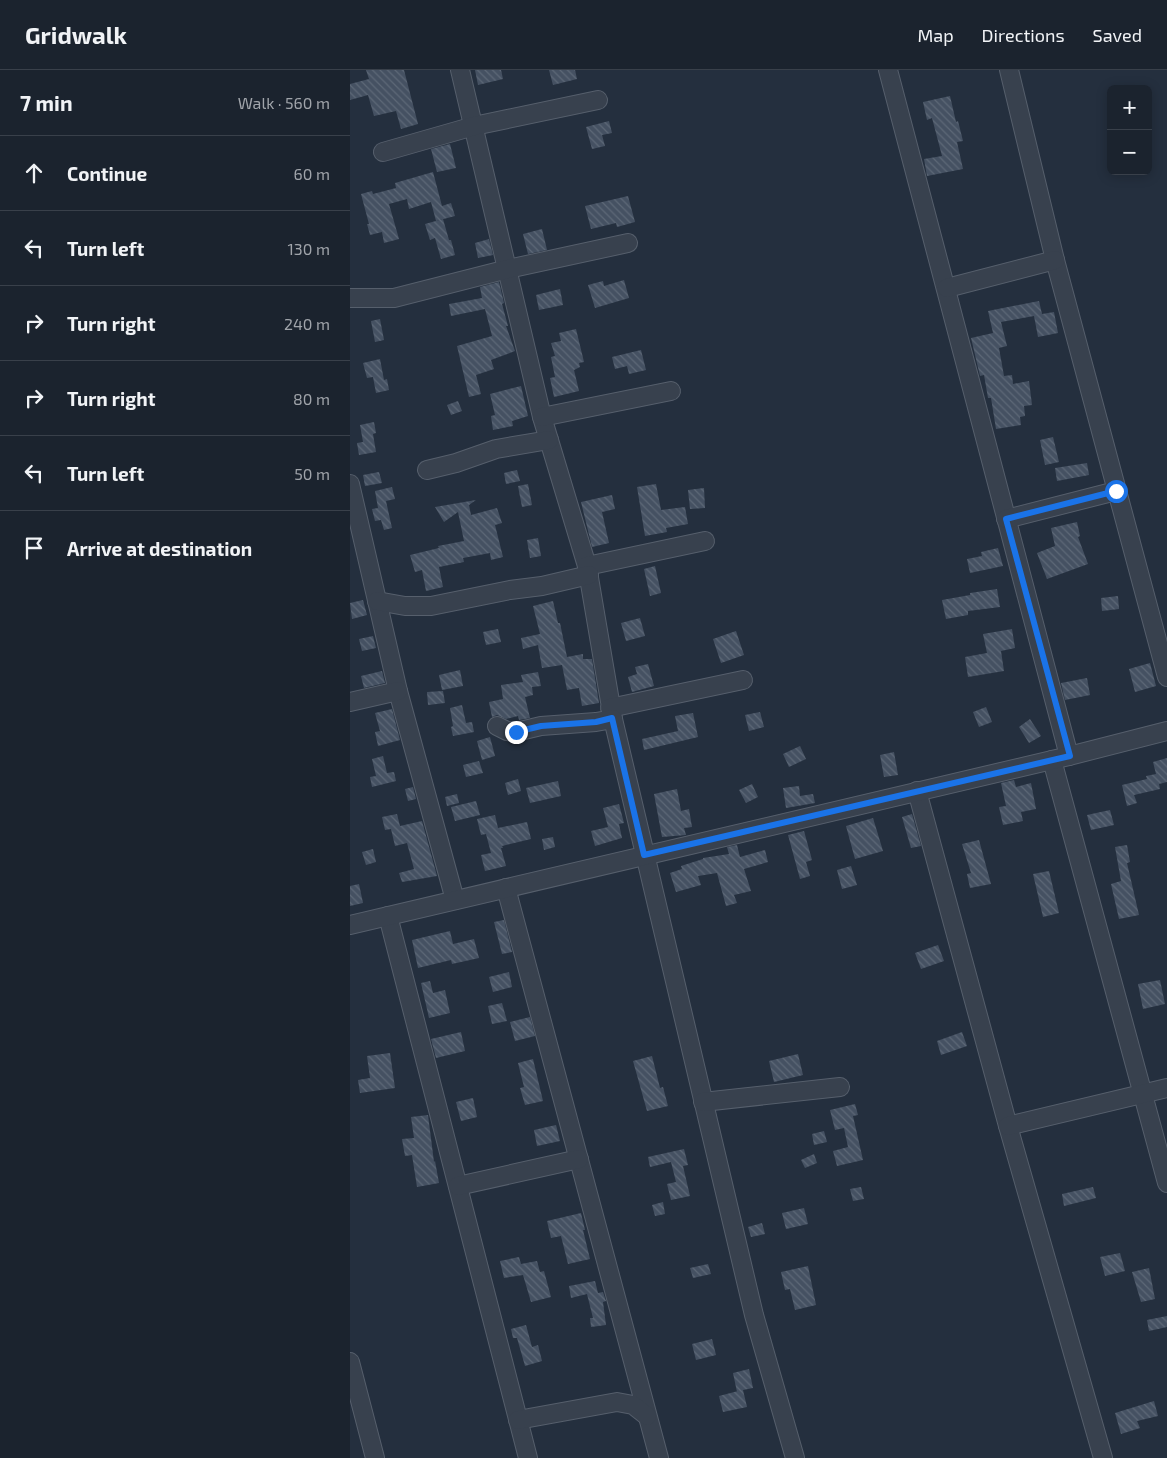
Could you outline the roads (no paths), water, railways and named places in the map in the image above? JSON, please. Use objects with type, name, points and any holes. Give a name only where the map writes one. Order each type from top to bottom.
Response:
[{"type":"street","points":[[460,70],[542,417],[588,571],[611,713],[644,855],[754,1315],[795,1458]]},
{"type":"street","points":[[888,70],[1070,756]]},
{"type":"street","points":[[1009,70],[1055,260],[1167,677]]},
{"type":"street","points":[[383,152],[474,126],[598,100]]},
{"type":"street","points":[[350,298],[394,298],[628,243]]},
{"type":"street","points":[[947,288],[1055,260]]},
{"type":"street","points":[[542,417],[671,391]]},
{"type":"street","points":[[427,470],[456,463],[482,452],[549,440]]},
{"type":"street","points":[[350,484],[398,691],[455,900]]},
{"type":"street","points":[[1006,519],[1116,491]]},
{"type":"street","points":[[377,601],[405,606],[431,606],[487,594],[542,586],[588,571],[705,541]]},
{"type":"street","points":[[497,726],[507,731],[516,732],[541,726],[596,722],[611,713],[742,680]]},
{"type":"street","points":[[350,702],[398,691]]},
{"type":"street","points":[[350,925],[1070,756],[1167,731]]},
{"type":"street","points":[[1052,760],[1167,1183]]},
{"type":"street","points":[[917,791],[1008,1126],[1103,1458]]},
{"type":"street","points":[[506,888],[658,1458]]},
{"type":"street","points":[[388,916],[528,1458]]},
{"type":"street","points":[[703,1102],[840,1087]]},
{"type":"street","points":[[1008,1126],[1167,1088]]},
{"type":"street","points":[[458,1186],[579,1159]]},
{"type":"street","points":[[350,1362],[376,1458]]},
{"type":"street","points":[[518,1420],[617,1402],[633,1405],[647,1416]]}]
